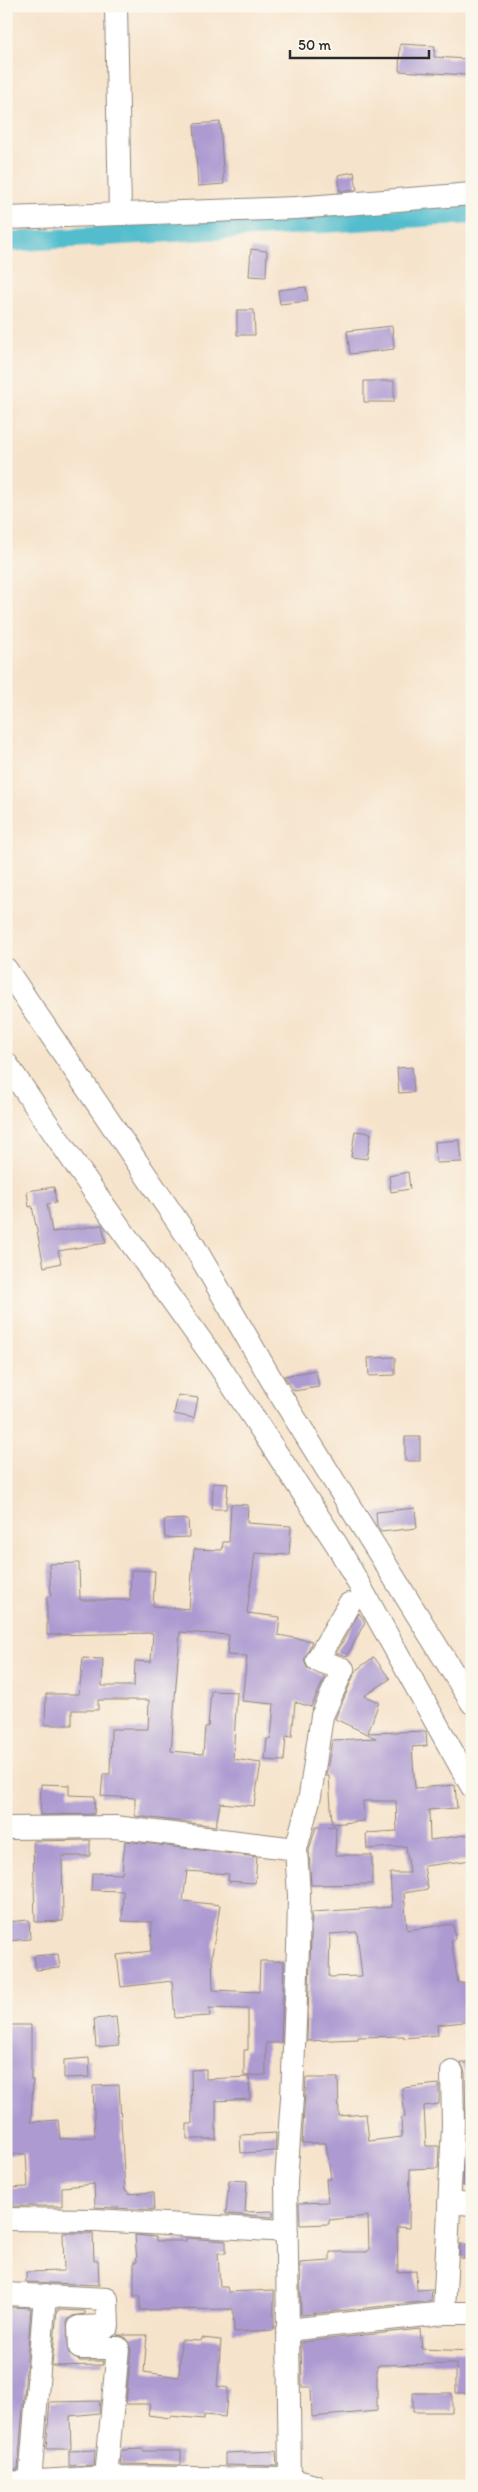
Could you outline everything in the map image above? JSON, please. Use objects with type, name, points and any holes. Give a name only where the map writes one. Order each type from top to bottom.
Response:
[{"type":"street","points":[[116,6],[120,214]]},
{"type":"street","points":[[6,218],[296,208],[472,194],[472,190]]},
{"type":"street","points":[[6,969],[194,1246],[284,1400],[472,1703]]},
{"type":"street","points":[[6,1063],[93,1190],[220,1366],[337,1544],[472,1787]]},
{"type":"street","points":[[290,2480],[286,2181],[292,2098],[299,1896],[296,1849],[310,1796],[322,1716],[343,1669],[316,1660],[350,1604]]},
{"type":"street","points":[[6,1828],[115,1827],[296,1849]]},
{"type":"street","points":[[444,2313],[450,2202],[462,2127],[452,2072]]},
{"type":"street","points":[[450,2202],[472,2204]]},
{"type":"street","points":[[6,2219],[95,2220],[287,2231]]},
{"type":"street","points":[[6,2294],[107,2299],[108,2326],[79,2327],[80,2348],[118,2348],[106,2477]]},
{"type":"street","points":[[30,2482],[45,2295]]},
{"type":"street","points":[[287,2330],[444,2313],[472,2313]]},
{"type":"street","points":[[6,2483],[106,2477],[290,2480],[315,2486]]},
{"type":"building","points":[[400,44],[435,46],[434,57],[468,59],[467,75],[399,71]]},
{"type":"building","points":[[220,122],[224,184],[198,186],[194,124]]},
{"type":"building","points":[[354,172],[357,190],[340,191],[338,175]]},
{"type":"building","points":[[251,249],[267,251],[266,277],[249,276]]},
{"type":"building","points":[[306,287],[308,301],[280,304],[278,290]]},
{"type":"building","points":[[237,310],[254,310],[255,335],[237,335]]},
{"type":"building","points":[[392,326],[394,349],[350,354],[347,331]]},
{"type":"building","points":[[364,381],[394,381],[394,402],[364,402]]},
{"type":"building","points":[[412,1067],[414,1092],[399,1093],[397,1068]]},
{"type":"building","points":[[355,1131],[371,1133],[367,1159],[351,1157]]},
{"type":"building","points":[[460,1140],[462,1162],[436,1163],[435,1142]]},
{"type":"building","points":[[408,1172],[410,1189],[391,1192],[389,1176]]},
{"type":"building","points":[[54,1187],[56,1203],[47,1204],[52,1232],[102,1225],[106,1243],[58,1251],[61,1263],[44,1267],[32,1206],[29,1207],[27,1191]]},
{"type":"building","points":[[395,1357],[395,1375],[369,1376],[368,1358]]},
{"type":"building","points":[[316,1370],[319,1387],[294,1391],[284,1376]]},
{"type":"building","points":[[178,1395],[198,1398],[194,1418],[174,1414]]},
{"type":"building","points":[[405,1437],[420,1437],[420,1461],[405,1461]]},
{"type":"building","points":[[213,1483],[228,1484],[226,1509],[212,1509]]},
{"type":"building","points":[[231,1504],[248,1505],[247,1523],[291,1526],[289,1555],[255,1553],[247,1613],[280,1617],[278,1635],[312,1641],[304,1661],[307,1668],[325,1677],[311,1707],[295,1702],[292,1737],[286,1736],[284,1761],[265,1760],[267,1739],[271,1739],[274,1704],[242,1701],[247,1656],[227,1655],[229,1635],[180,1632],[171,1751],[203,1754],[205,1727],[208,1727],[211,1691],[237,1692],[233,1759],[261,1763],[254,1806],[220,1803],[216,1826],[135,1816],[135,1798],[101,1796],[103,1774],[110,1774],[111,1729],[148,1729],[149,1700],[98,1700],[98,1710],[72,1710],[72,1725],[45,1725],[46,1694],[79,1694],[83,1658],[103,1659],[102,1686],[134,1686],[135,1661],[151,1662],[153,1633],[47,1635],[47,1596],[51,1596],[49,1564],[79,1563],[80,1600],[130,1600],[131,1570],[155,1571],[153,1606],[189,1609],[194,1549],[222,1550],[223,1542],[229,1542]]},
{"type":"building","points":[[415,1508],[417,1528],[381,1532],[377,1526],[376,1512]]},
{"type":"building","points":[[188,1519],[189,1537],[165,1538],[164,1520]]},
{"type":"building","points":[[359,1613],[365,1622],[347,1656],[336,1653]]},
{"type":"building","points":[[374,1657],[390,1679],[364,1696],[379,1702],[368,1733],[426,1731],[427,1746],[412,1747],[415,1788],[455,1785],[457,1808],[429,1810],[430,1840],[472,1834],[472,1860],[424,1866],[428,1889],[404,1893],[407,1930],[453,1924],[455,1939],[451,1940],[458,1983],[469,1982],[472,2021],[437,2025],[438,2035],[404,2038],[404,2036],[358,2037],[358,2039],[307,2041],[312,1912],[392,1907],[390,1873],[410,1873],[406,1846],[367,1849],[366,1833],[397,1831],[396,1801],[363,1801],[364,1821],[332,1824],[329,1776],[326,1776],[332,1740],[376,1738],[335,1719],[356,1670]],"holes":[[[357,1932],[362,1976],[329,1977],[330,1934]]]},
{"type":"building","points":[[41,1784],[69,1785],[69,1795],[95,1796],[94,1814],[40,1815]]},
{"type":"building","points":[[336,1826],[335,1855],[372,1855],[372,1884],[311,1885],[309,1850],[316,1827]]},
{"type":"building","points":[[90,1840],[90,1856],[62,1856],[63,1921],[35,1922],[33,1841]]},
{"type":"building","points":[[125,1841],[257,1857],[255,1883],[228,1881],[229,1874],[187,1871],[183,1901],[220,1905],[212,1955],[213,1990],[259,1992],[260,1961],[284,1961],[281,2043],[266,2043],[266,2075],[244,2076],[244,2050],[248,2050],[248,2009],[209,2008],[210,2016],[175,2018],[172,1981],[121,1987],[117,1955],[151,1951],[152,1922],[122,1921],[123,1891],[91,1890],[92,1873],[122,1874]]},
{"type":"building","points":[[29,1920],[30,1939],[6,1941],[6,1922]]},
{"type":"building","points":[[58,1954],[60,1968],[36,1970],[34,1956]]},
{"type":"building","points":[[116,2017],[119,2045],[96,2047],[94,2019]]},
{"type":"building","points":[[6,2025],[31,2025],[31,2080],[33,2080],[31,2122],[58,2120],[60,2139],[95,2137],[93,2086],[119,2085],[125,2191],[128,2191],[128,2194],[153,2192],[154,2210],[95,2207],[94,2184],[62,2187],[62,2206],[6,2206],[6,2188],[28,2187],[26,2154],[6,2154]]},
{"type":"building","points":[[89,2058],[90,2077],[64,2078],[64,2060]]},
{"type":"building","points":[[461,2063],[472,2063],[472,2186],[463,2186],[466,2126],[465,2072]]},
{"type":"building","points":[[206,2069],[206,2079],[249,2077],[250,2099],[216,2101],[216,2139],[187,2139],[187,2124],[192,2124],[191,2070]]},
{"type":"building","points":[[306,2078],[338,2078],[339,2116],[366,2114],[369,2141],[402,2137],[401,2118],[405,2117],[402,2088],[439,2084],[439,2104],[424,2106],[426,2146],[439,2146],[438,2168],[410,2169],[409,2228],[397,2227],[398,2272],[416,2271],[417,2290],[432,2289],[431,2301],[301,2315],[300,2263],[330,2261],[330,2252],[367,2252],[369,2249],[368,2216],[329,2220],[329,2224],[300,2225],[299,2203],[328,2202],[326,2179],[331,2179],[326,2143],[302,2143]]},
{"type":"building","points":[[276,2133],[275,2151],[241,2153],[240,2135]]},
{"type":"building","points":[[229,2180],[247,2181],[245,2212],[273,2211],[273,2217],[226,2214]]},
{"type":"building","points":[[63,2233],[93,2233],[94,2261],[98,2260],[99,2285],[26,2282],[26,2272],[64,2271]]},
{"type":"building","points":[[135,2235],[156,2237],[156,2241],[186,2241],[186,2238],[226,2241],[226,2253],[218,2253],[220,2287],[227,2287],[228,2292],[274,2290],[274,2330],[234,2332],[233,2309],[140,2310],[140,2296],[134,2296],[134,2262],[137,2262]]},
{"type":"building","points":[[460,2244],[472,2245],[472,2259],[460,2258]]},
{"type":"building","points":[[6,2307],[31,2308],[18,2469],[6,2470]]},
{"type":"building","points":[[57,2310],[85,2311],[85,2314],[72,2316],[67,2321],[69,2354],[80,2361],[104,2361],[103,2365],[52,2366]]},
{"type":"building","points":[[420,2329],[422,2349],[472,2351],[470,2393],[456,2393],[456,2364],[377,2365],[377,2411],[312,2417],[311,2387],[302,2387],[301,2342]]},
{"type":"building","points":[[117,2335],[147,2335],[144,2372],[179,2377],[181,2340],[201,2341],[202,2338],[221,2340],[217,2386],[228,2388],[225,2417],[204,2415],[204,2419],[170,2416],[170,2418],[148,2415],[150,2404],[126,2404],[131,2349],[125,2337]]},
{"type":"building","points":[[413,2393],[452,2393],[452,2412],[413,2412]]},
{"type":"building","points":[[100,2401],[99,2413],[70,2416],[71,2449],[46,2449],[50,2402]]},
{"type":"building","points":[[143,2449],[144,2451],[181,2451],[181,2465],[120,2464],[122,2450]]},
{"type":"building","points":[[95,2450],[94,2465],[69,2466],[69,2451]]},
{"type":"building","points":[[276,2451],[277,2466],[225,2465],[225,2453]]},
{"type":"waterway","points":[[6,242],[472,214]]}]
